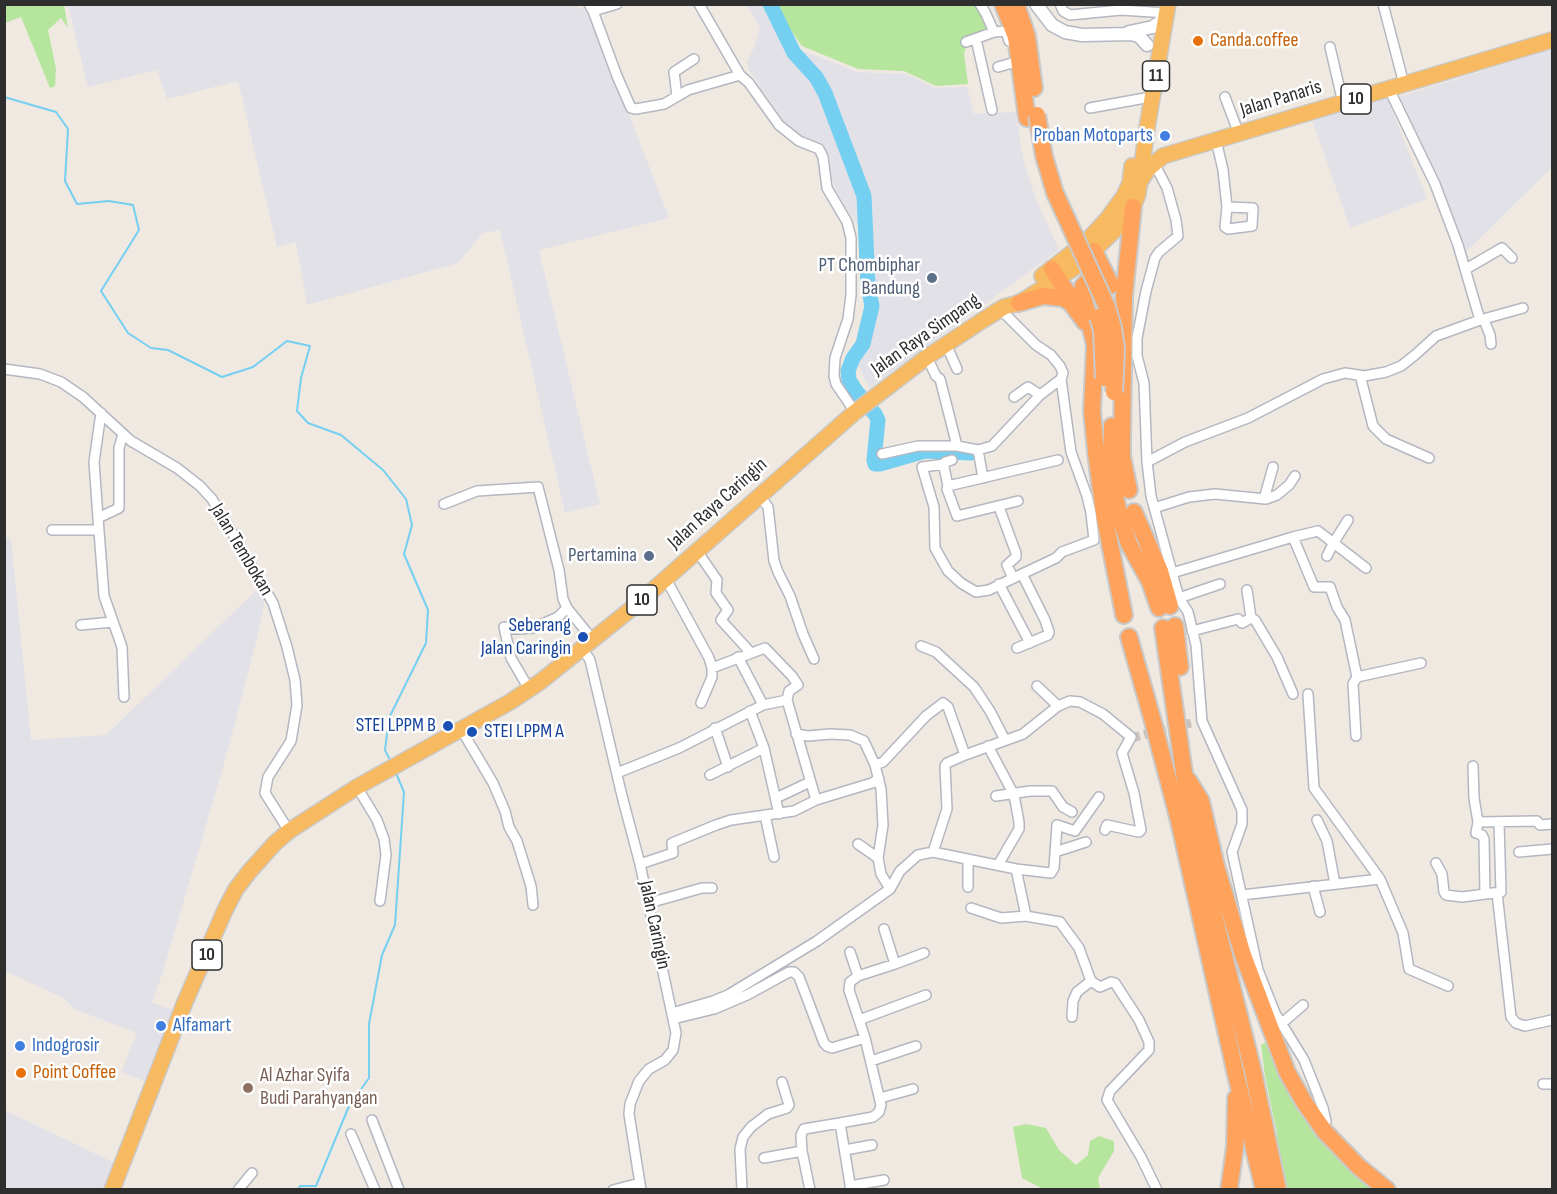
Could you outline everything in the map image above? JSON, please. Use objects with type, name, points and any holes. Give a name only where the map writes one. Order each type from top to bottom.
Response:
[{"type":"highway","points":[[1003,4],[1016,37],[1032,117]]},
{"type":"highway","points":[[1016,4],[1027,36],[1034,159],[1046,199],[1096,310],[1102,330],[1109,393],[1111,480],[1129,544],[1150,582],[1169,604]]},
{"type":"highway","name":"11","points":[[1133,207],[1140,181],[1145,139],[1168,9]]},
{"type":"highway","name":"Jalan Panaris","points":[[1157,160],[1216,140],[1552,40]]},
{"type":"highway","name":"10","points":[[1009,304],[1055,274],[1079,265],[1119,205],[1130,183],[1145,98],[1150,57],[1148,45]]},
{"type":"highway","points":[[1140,181],[1157,160],[1145,139]]},
{"type":"highway","points":[[1129,490],[1122,456],[1130,340],[1124,296],[1133,207]]},
{"type":"highway","name":"10","points":[[1090,246],[1117,228],[1133,207]]},
{"type":"highway","points":[[1090,246],[1110,283],[1130,340]]},
{"type":"highway","points":[[1055,274],[1094,338]]},
{"type":"highway","points":[[1110,283],[1100,278],[1091,278],[1083,286],[1083,299],[1094,338],[1092,411],[1104,514],[1124,615]]},
{"type":"highway","points":[[1009,304],[1043,296],[1063,298],[1080,313]]},
{"type":"highway","name":"Jalan Raya Simpang","points":[[872,399],[927,357],[1009,304]]},
{"type":"highway","points":[[1096,452],[1109,393]]},
{"type":"highway","name":"Jalan Raya Caringin","points":[[357,787],[529,689],[666,579],[759,495],[872,399]]},
{"type":"highway","points":[[1134,512],[1160,571],[1169,604]]},
{"type":"highway","points":[[1169,627],[1182,679],[1182,705],[1177,736],[1192,828],[1253,1071],[1278,1190]]},
{"type":"highway","points":[[1129,637],[1179,821],[1264,1190]]},
{"type":"highway","points":[[1183,772],[1201,801],[1216,866],[1243,955],[1287,1072],[1325,1132],[1359,1167],[1387,1190]]},
{"type":"highway","name":"10","points":[[112,1190],[185,1002],[236,890],[261,858],[289,831],[357,787]]},
{"type":"highway","points":[[1229,1190],[1235,1147],[1236,1075]]},
{"type":"main road","points":[[1036,4],[1052,25],[1061,31],[1077,34],[1135,34],[1148,45]]},
{"type":"main road","points":[[1101,34],[1149,28],[1160,22],[1168,9]]},
{"type":"street","points":[[617,4],[591,8],[631,108],[664,104],[687,90],[740,75]]},
{"type":"street","points":[[699,4],[740,75],[749,83],[779,125],[799,141],[819,149],[823,157],[827,188],[847,222],[851,238],[851,295],[848,319],[836,358],[834,376],[836,384],[857,411]]},
{"type":"street","points":[[980,4],[994,32]]},
{"type":"street","points":[[1060,4],[1063,11],[1070,15],[1097,9],[1168,9]]},
{"type":"street","points":[[1383,4],[1404,84]]},
{"type":"street","points":[[992,110],[971,40],[994,32],[1006,31],[1016,92]]},
{"type":"street","points":[[1330,47],[1343,103]]},
{"type":"street","points":[[677,96],[674,72],[694,59]]},
{"type":"street","points":[[998,67],[1012,63]]},
{"type":"street","points":[[1389,89],[1435,184],[1482,320],[1490,335],[1491,344]]},
{"type":"street","points":[[1225,97],[1239,134]]},
{"type":"street","points":[[1090,108],[1145,98]]},
{"type":"street","points":[[1216,140],[1232,208],[1240,228]]},
{"type":"street","points":[[1157,160],[1176,220],[1178,236],[1155,258],[1130,340],[1144,383],[1147,462],[1154,508],[1172,573],[1169,604]]},
{"type":"street","points":[[1251,207],[1254,210],[1252,226],[1226,228],[1232,208],[1251,207]]},
{"type":"street","points":[[1466,269],[1502,248],[1512,258]]},
{"type":"street","points":[[1009,304],[1036,345],[1052,355],[1063,373],[1071,452],[1087,496],[1094,540],[1062,552],[1056,558],[989,590],[974,591],[954,577],[938,556],[934,537],[934,507],[922,467],[948,462],[947,489],[957,516],[1018,501]]},
{"type":"street","points":[[1147,462],[1185,442],[1248,418],[1323,379],[1345,373],[1380,374],[1401,366],[1436,336],[1523,309]]},
{"type":"street","points":[[946,344],[957,369]]},
{"type":"street","points":[[927,357],[936,376],[940,379],[957,446]]},
{"type":"street","name":"Jalan Tembokan","points":[[4,369],[40,374],[61,382],[101,413],[121,438],[188,476],[206,493],[233,534],[273,603],[295,680],[297,705],[291,741],[268,777],[264,793],[289,831]]},
{"type":"street","points":[[1360,375],[1373,426],[1386,439],[1429,458]]},
{"type":"street","points":[[882,454],[918,446],[957,446],[978,450],[992,446],[1040,395],[1062,379]]},
{"type":"street","points":[[1014,397],[1029,387],[1040,395]]},
{"type":"street","points":[[101,413],[94,462],[98,530],[104,596],[122,647],[124,697]]},
{"type":"street","points":[[98,518],[119,508],[121,438]]},
{"type":"street","points":[[978,450],[983,478]]},
{"type":"street","points":[[948,486],[1058,460]]},
{"type":"street","points":[[1264,499],[1273,467]]},
{"type":"street","points":[[1154,508],[1189,497],[1215,494],[1264,499],[1277,495],[1289,485],[1295,476]]},
{"type":"street","points":[[444,504],[477,491],[538,487],[563,599],[587,644]]},
{"type":"street","points":[[759,495],[768,507],[774,561],[814,658]]},
{"type":"street","points":[[999,507],[1016,553],[1016,557],[1007,566],[1017,576],[1049,629],[1048,635],[1017,648]]},
{"type":"street","points":[[1327,556],[1348,520]]},
{"type":"street","points":[[52,530],[98,530]]},
{"type":"street","points":[[1172,573],[1318,531],[1366,568]]},
{"type":"street","points":[[1293,537],[1314,587],[1330,587],[1337,607],[1345,620],[1357,677],[1353,684],[1356,736]]},
{"type":"street","points":[[697,551],[717,580],[716,593],[728,610],[721,620],[751,652]]},
{"type":"street","points":[[666,579],[709,658],[712,668],[712,677],[701,703]]},
{"type":"street","points":[[999,584],[1030,643]]},
{"type":"street","points":[[1169,604],[1220,584]]},
{"type":"street","points":[[1247,590],[1251,618],[1258,625],[1277,657],[1293,694]]},
{"type":"street","points":[[1169,604],[1188,612],[1197,645],[1202,721],[1242,810],[1242,824],[1232,852],[1258,970],[1268,999],[1304,1060],[1326,1121]]},
{"type":"street","points":[[529,689],[511,658],[504,627],[533,628],[558,617],[567,608]]},
{"type":"street","points":[[1192,631],[1238,619],[1242,622],[1251,618]]},
{"type":"street","points":[[81,625],[112,622]]},
{"type":"street","name":"Jalan Caringin","points":[[587,644],[616,773],[649,903],[676,1033],[673,1050],[665,1060],[649,1069],[639,1081],[630,1104],[629,1114],[641,1186]]},
{"type":"street","points":[[921,646],[936,652],[974,687],[1005,740]]},
{"type":"street","points":[[712,668],[765,648],[792,676],[798,685],[789,691],[787,700],[816,801]]},
{"type":"street","points":[[738,657],[763,705]]},
{"type":"street","points":[[1357,677],[1421,663]]},
{"type":"street","points":[[1037,686],[1058,705]]},
{"type":"street","points":[[1308,694],[1314,788],[1380,879],[1403,933],[1409,969],[1448,986]]},
{"type":"street","points":[[616,773],[679,748],[763,705],[787,700]]},
{"type":"street","points":[[933,852],[946,809],[945,766],[947,763],[1030,730],[1039,719],[1058,705],[1070,701],[1080,702],[1103,714],[1131,737],[1122,753],[1142,828],[1139,832],[1107,827]]},
{"type":"street","points":[[874,765],[883,762],[926,716],[943,704],[948,707],[965,756]]},
{"type":"street","points":[[750,711],[764,748],[779,814]]},
{"type":"street","points":[[1191,723],[1202,721]]},
{"type":"street","points":[[715,728],[728,767]]},
{"type":"street","points":[[461,729],[493,783],[505,811],[531,886],[533,905]]},
{"type":"street","points":[[796,734],[850,735],[866,744],[879,779],[883,825],[878,858],[881,874],[890,889]]},
{"type":"street","points":[[988,746],[1014,795],[1019,829],[998,864]]},
{"type":"street","points":[[710,775],[764,748]]},
{"type":"street","points":[[1473,766],[1474,798],[1478,822],[1476,832],[1484,839],[1485,894]]},
{"type":"street","points":[[640,864],[673,853],[672,843],[691,834],[731,820],[794,811],[879,779]]},
{"type":"street","points":[[776,798],[810,782]]},
{"type":"street","points":[[357,787],[377,820],[384,839],[386,855],[380,901]]},
{"type":"street","points":[[996,796],[1030,791],[1052,791],[1063,807],[1072,812]]},
{"type":"street","points":[[673,1016],[728,995],[781,969],[890,889],[900,871],[918,855],[933,852],[1016,869],[1051,873],[1054,868],[1057,825],[1076,831],[1099,797]]},
{"type":"street","points":[[765,815],[774,857]]},
{"type":"street","points":[[1317,820],[1327,841],[1335,884]]},
{"type":"street","points":[[1478,822],[1537,821],[1540,825],[1552,824]]},
{"type":"street","points":[[1436,863],[1442,874],[1444,894],[1462,897],[1497,893],[1502,890],[1499,823]]},
{"type":"street","points":[[1055,852],[1086,842]]},
{"type":"street","points":[[858,844],[878,858]]},
{"type":"street","points":[[1519,852],[1552,849]]},
{"type":"street","points":[[968,860],[968,887]]},
{"type":"street","points":[[1016,869],[1026,916]]},
{"type":"street","points":[[1242,895],[1380,879]]},
{"type":"street","points":[[1313,886],[1320,912]]},
{"type":"street","points":[[649,903],[702,888],[712,888]]},
{"type":"street","points":[[1497,893],[1511,1017],[1516,1023],[1526,1026],[1552,1020]]},
{"type":"street","points":[[971,908],[1001,918],[1026,916],[1060,922],[1079,948],[1090,981],[1100,987],[1111,982],[1115,984],[1139,1020],[1150,1046],[1146,1054],[1110,1091],[1107,1098],[1157,1190]]},
{"type":"street","points":[[884,929],[895,964]]},
{"type":"street","points":[[850,952],[858,976]]},
{"type":"street","points":[[810,1190],[802,1151],[801,1135],[804,1130],[873,1117],[879,1112],[881,1105],[866,1038],[849,990],[850,982],[858,976],[924,953]]},
{"type":"street","points":[[781,969],[794,972],[799,977],[827,1046],[832,1048],[866,1038]]},
{"type":"street","points":[[1072,1017],[1073,1001],[1077,992],[1090,981]]},
{"type":"street","points":[[859,1020],[926,995]]},
{"type":"street","points":[[1281,1024],[1303,1005]]},
{"type":"street","points":[[871,1061],[915,1046]]},
{"type":"street","points":[[742,1190],[740,1149],[743,1137],[751,1127],[768,1114],[787,1108],[789,1105],[782,1082]]},
{"type":"street","points":[[880,1098],[913,1089]]},
{"type":"street","points":[[372,1120],[399,1190]]},
{"type":"street","points":[[840,1123],[851,1188],[884,1180]]},
{"type":"street","points":[[351,1134],[375,1190]]},
{"type":"street","points":[[845,1150],[872,1145]]},
{"type":"street","points":[[764,1158],[802,1151]]},
{"type":"street","points":[[238,1190],[252,1173]]},
{"type":"street","points":[[613,1190],[641,1186]]},
{"type":"shaded area","points":[[569,4],[589,11],[669,218],[539,250],[600,504],[565,513],[500,230],[483,233],[458,263],[307,305],[296,242],[277,247],[238,81],[167,99],[157,70],[88,87],[68,5]]},
{"type":"shaded area","points":[[747,5],[765,5],[777,15],[799,49],[857,72],[906,74],[935,88],[967,87],[974,114],[1015,112],[1024,162],[1035,197],[1059,250],[869,388],[853,353],[862,339],[869,307],[863,234],[839,196],[832,179],[830,156],[822,145],[793,134],[749,70],[747,61],[755,46],[760,27]]},
{"type":"shaded area","points":[[1552,49],[1552,167],[1466,252],[1396,98]]},
{"type":"shaded area","points":[[1386,95],[1427,199],[1350,228],[1312,119]]},
{"type":"shaded area","points":[[4,538],[11,539],[31,740],[106,735],[269,578],[257,639],[222,771],[152,1003],[174,1010],[147,1082],[121,1072],[137,1033],[74,1009],[65,999],[5,971]]},
{"type":"shaded area","points":[[4,1110],[117,1164],[106,1189],[5,1189]]},
{"type":"green space","points":[[4,5],[64,5],[68,28],[61,18],[48,30],[56,69],[55,86],[50,88],[21,17],[5,23]]},
{"type":"green space","points":[[773,5],[983,5],[995,25],[967,45],[964,53],[968,84],[936,86],[904,71],[858,69],[802,46]]},
{"type":"green space","points":[[1266,1042],[1280,1078],[1300,1110],[1376,1189],[1283,1189],[1275,1150],[1277,1133],[1261,1045]]},
{"type":"green space","points":[[1026,1124],[1046,1128],[1059,1150],[1076,1165],[1088,1155],[1090,1141],[1099,1136],[1114,1141],[1114,1151],[1098,1178],[1100,1189],[1043,1189],[1022,1178],[1013,1127]]},
{"type":"waterway","points":[[770,4],[794,53],[816,77],[825,93],[864,196],[868,286],[872,306],[863,344],[853,358],[848,371],[849,380],[878,420],[875,464],[925,451],[971,453]]},
{"type":"waterway","points":[[4,97],[56,112],[68,129],[65,181],[77,204],[109,201],[133,205],[139,230],[101,291],[128,333],[151,348],[168,350],[222,377],[253,367],[287,341],[310,346],[301,378],[297,411],[308,423],[341,435],[383,470],[406,499],[412,525],[404,554],[428,610],[426,643],[389,718],[385,750],[391,762]]},
{"type":"waterway","points":[[298,1190],[300,1186],[316,1186],[349,1106],[369,1078],[369,1024],[382,955],[395,925],[404,792],[396,773]]},
{"type":"tunnel","points":[[1131,738],[1191,723]]},
{"type":"place","name":"Canda.coffee","points":[[1198,41]]},
{"type":"place","name":"Proban Motoparts","points":[[1165,136]]},
{"type":"place","name":"PT Chombiphar Bandung","points":[[932,278]]},
{"type":"place","name":"Pertamina","points":[[649,556]]},
{"type":"place","name":"Seberang Jalan Caringin","points":[[583,637]]},
{"type":"place","name":"STEI LPPM B","points":[[448,726]]},
{"type":"place","name":"STEI LPPM A","points":[[472,732]]},
{"type":"place","name":"Alfamart","points":[[161,1026]]},
{"type":"place","name":"Indogrosir","points":[[20,1046]]},
{"type":"place","name":"Point Coffee","points":[[21,1073]]},
{"type":"place","name":"Al Azhar Syifa Budi Parahyangan","points":[[248,1088]]}]
